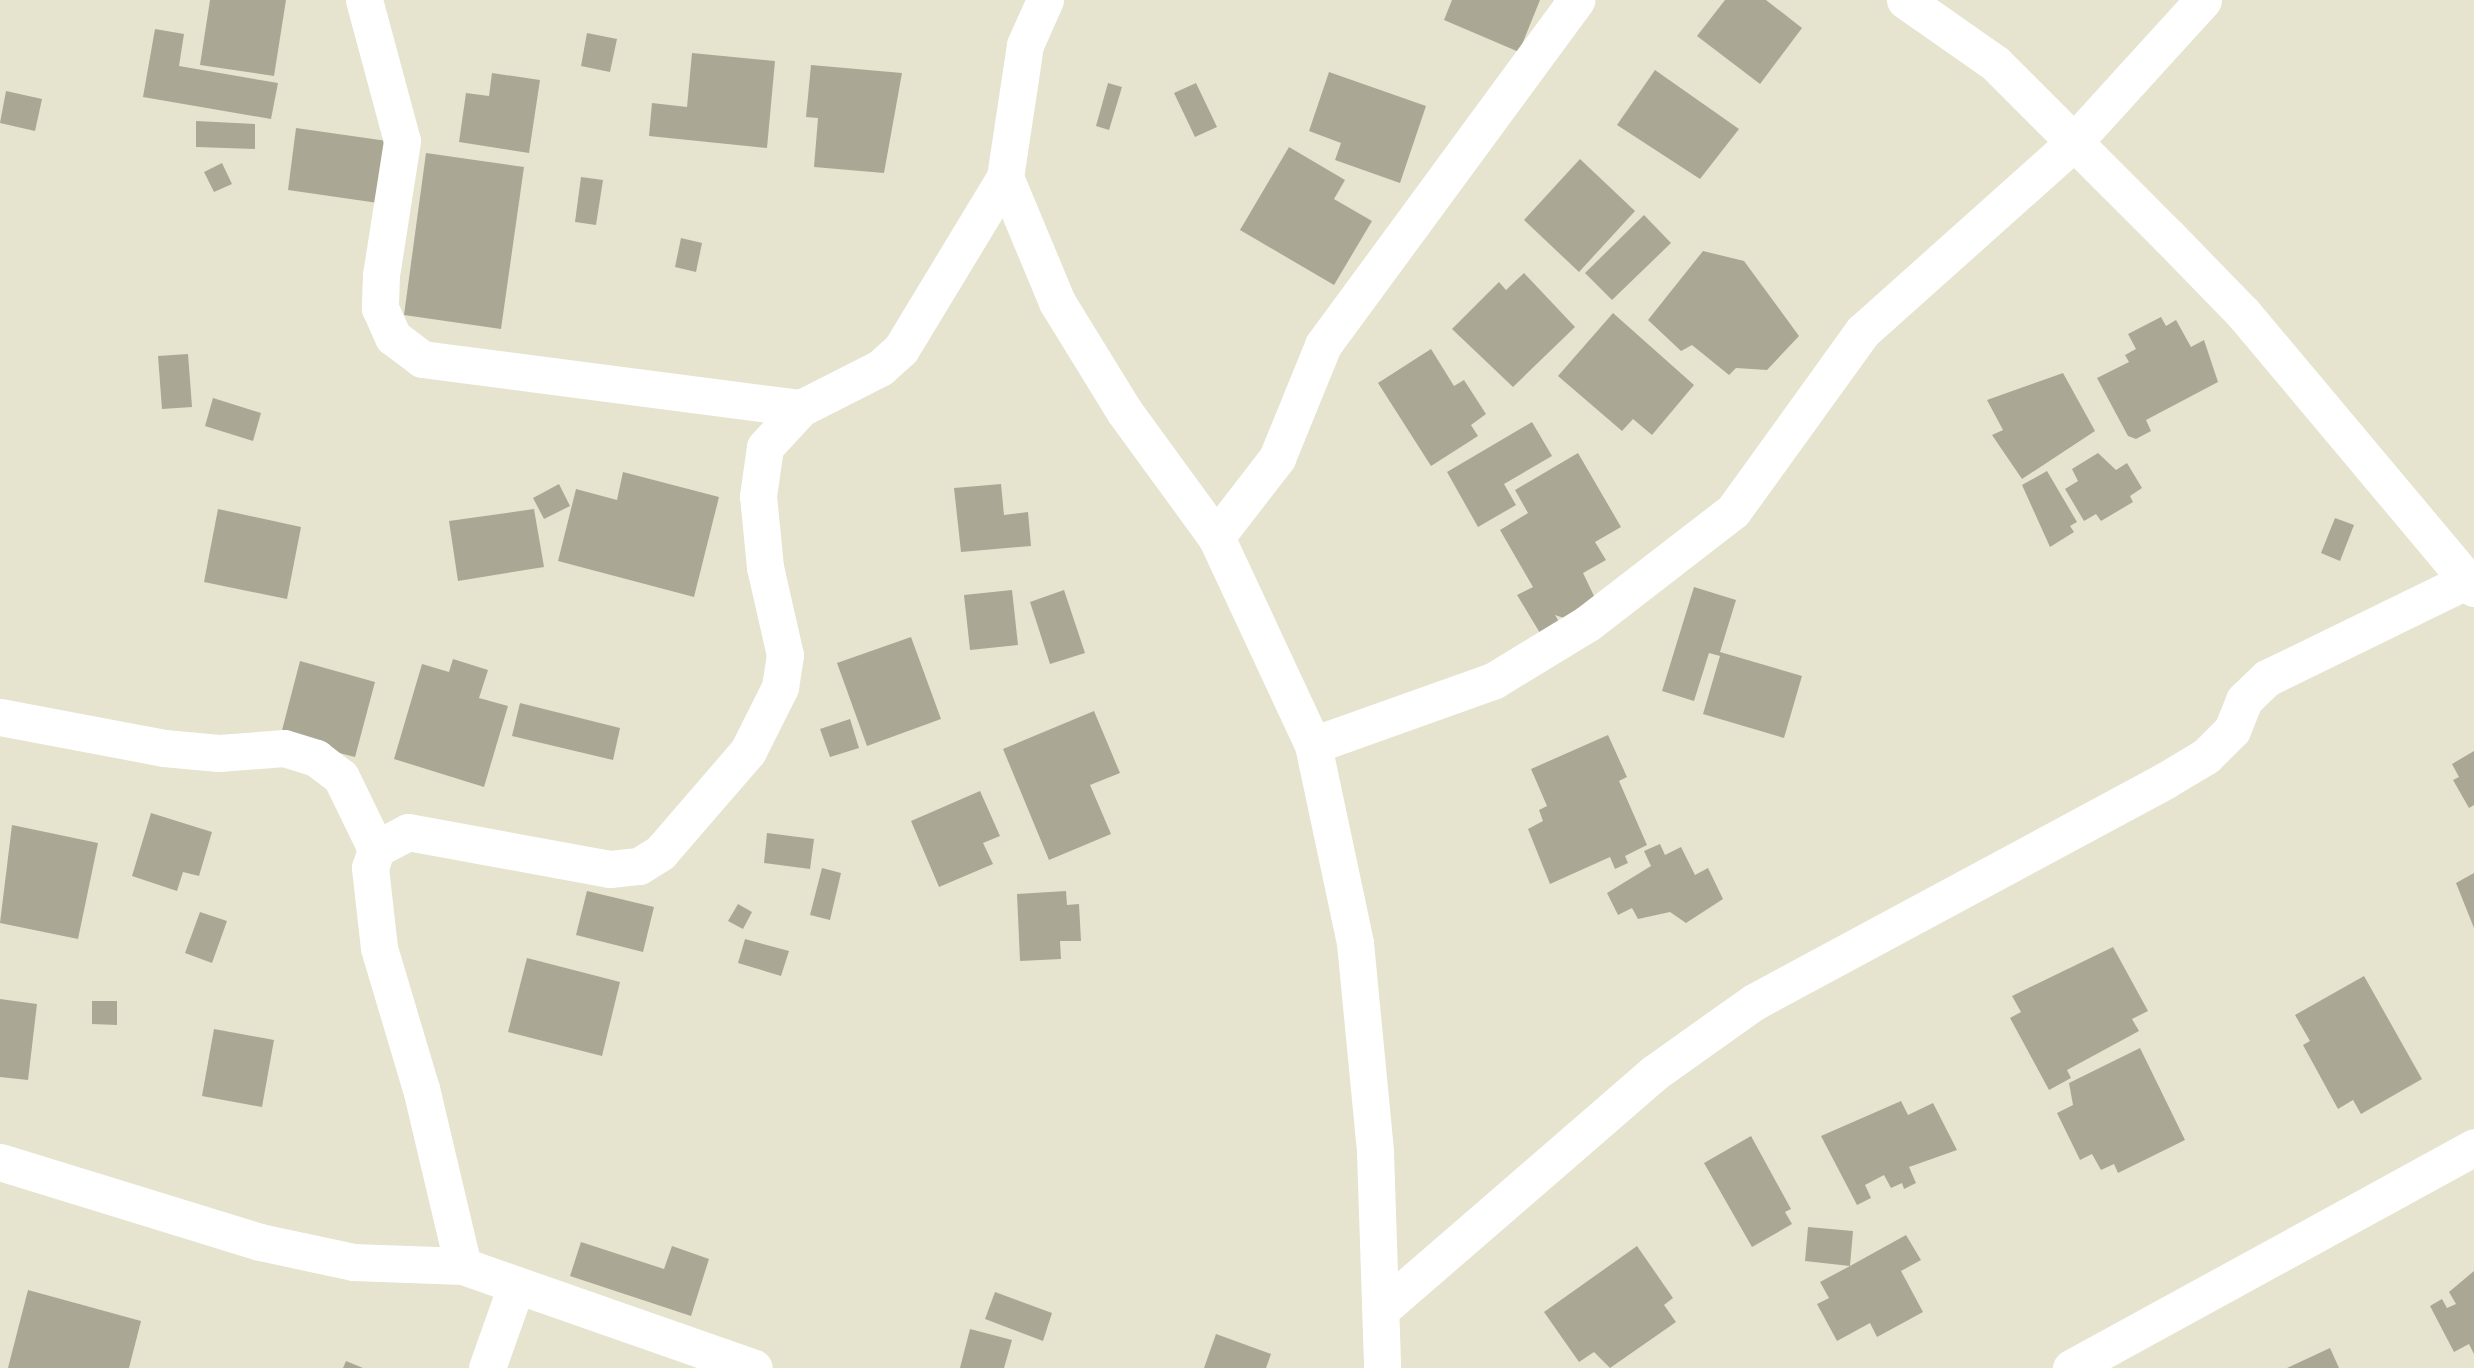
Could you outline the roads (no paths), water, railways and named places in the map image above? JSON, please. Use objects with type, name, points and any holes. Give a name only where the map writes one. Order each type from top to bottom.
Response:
[{"type":"street","points":[[364,0],[402,141],[381,275],[380,308],[393,337],[422,359],[801,408]]},
{"type":"street","points":[[376,849],[408,832],[610,869],[639,866],[660,853],[748,751],[780,687],[785,655],[765,567],[757,472],[765,447],[801,408],[880,368],[901,349],[1005,177],[1025,45],[1045,0]]},
{"type":"street","points":[[1216,537],[1277,458],[1323,345],[1576,0]]},
{"type":"street","points":[[1384,1307],[1654,1073],[1754,1002],[2206,756],[2232,730],[2244,700],[2267,678],[2471,584],[2243,313],[1995,63],[1905,0]]},
{"type":"street","points":[[1313,744],[1493,681],[1588,623],[1693,544],[1764,474],[1863,331],[2073,143],[2203,0]]},
{"type":"street","points":[[1005,177],[1057,302],[1124,411],[1216,537],[1313,744],[1355,943],[1384,1307],[1382,1368]]},
{"type":"street","points":[[0,717],[164,748],[219,753],[284,748],[316,758],[341,777],[376,849],[370,868],[379,948],[421,1088],[463,1266]]},
{"type":"street","points":[[2071,1368],[2474,1147]]},
{"type":"street","points":[[0,1162],[260,1242],[353,1262],[463,1266],[754,1368]]},
{"type":"street","points":[[487,1368],[516,1286]]}]
